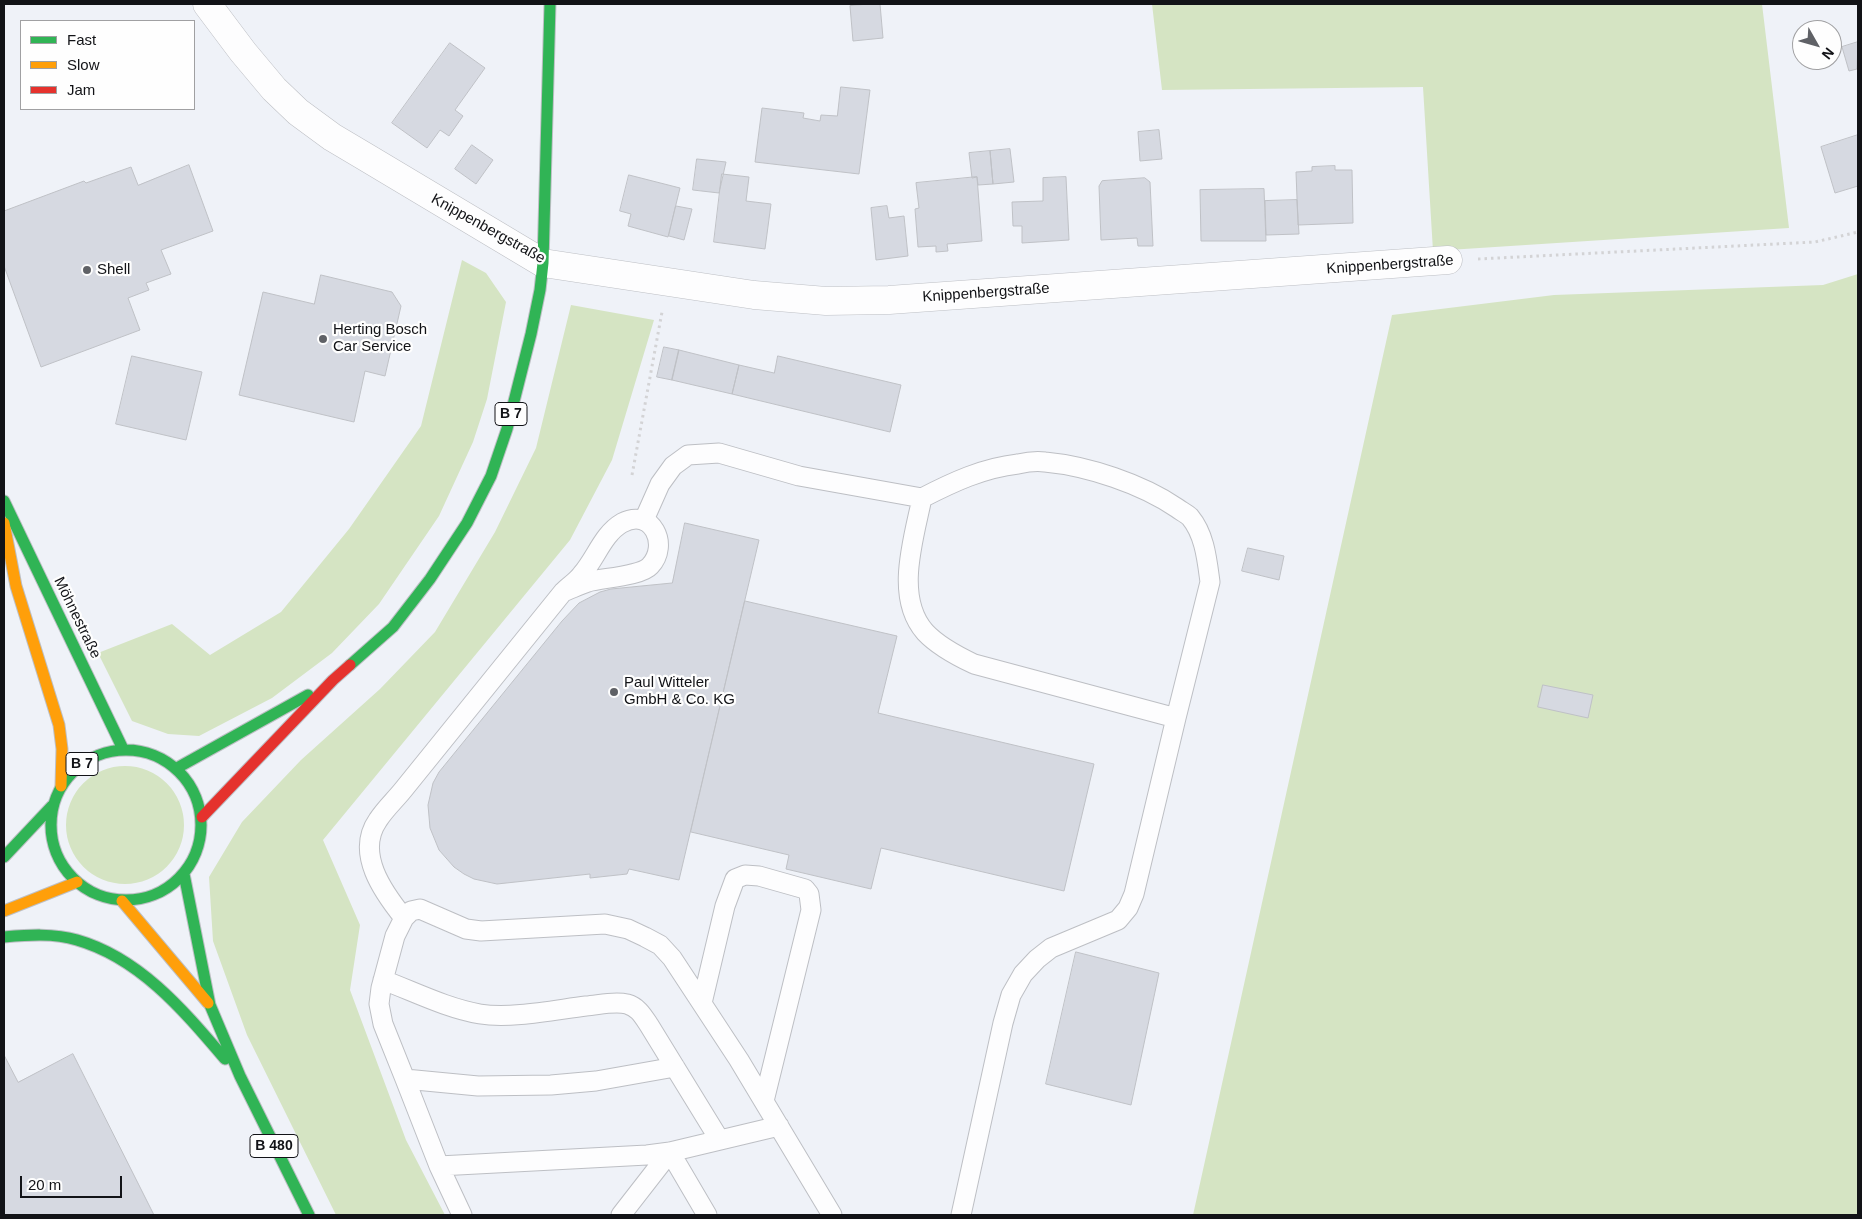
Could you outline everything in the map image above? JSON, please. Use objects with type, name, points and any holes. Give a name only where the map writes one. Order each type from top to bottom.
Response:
[{"type":"main road","name":"B 7","points":[[202,818],[333,680],[393,627],[425,586],[467,523],[491,476],[507,429],[540,290],[543,263],[550,4]]},
{"type":"main road","name":"Möhnestraße","points":[[4,501],[123,749]]},
{"type":"main road","points":[[4,523],[16,586],[58,725],[62,749],[61,786]]},
{"type":"main road","name":"B 7","points":[[177,768],[333,680]]},
{"type":"main road","name":"B 7","points":[[4,857],[52,806],[61,786],[72,771],[87,760],[104,752],[123,749],[142,750],[161,757],[177,768],[189,782],[197,799],[202,818],[201,838],[195,857],[184,874],[171,886],[156,894],[140,899],[122,900],[98,895],[76,882],[65,870],[57,855],[50,823],[52,806]]},
{"type":"main road","name":"B 480","points":[[184,874],[210,1005],[240,1076],[309,1215]]},
{"type":"main road","points":[[4,911],[76,882]]},
{"type":"main road","name":"B 480","points":[[122,900],[210,1005]]},
{"type":"main road","points":[[4,937],[44,936],[75,940],[106,951],[132,966],[164,992],[240,1076]]},
{"type":"street","name":"Knippenbergstraße","points":[[207,4],[261,74],[298,112],[332,137],[543,263],[772,297],[826,301],[888,300],[1448,260]]},
{"type":"lane","points":[[644,520],[660,484],[673,466],[688,455],[719,453],[799,476],[922,498],[959,479],[982,471],[1018,464],[1044,462],[1095,472],[1139,488],[1167,501],[1189,517],[1202,538],[1210,582],[1134,894],[1128,908],[1118,920],[1051,948],[1037,959],[1023,974],[1011,995],[999,1041],[961,1215]]},
{"type":"lane","points":[[922,498],[908,571],[908,593],[914,613],[930,636],[954,654],[974,664],[1176,718]]},
{"type":"lane","points":[[404,918],[387,897],[371,866],[370,839],[377,821],[563,592],[582,575],[609,534],[624,522],[635,519],[644,520],[653,528],[658,536],[658,548],[655,560],[649,568],[640,573],[587,583],[563,592]]},
{"type":"lane","points":[[702,1003],[725,906],[735,879],[745,875],[759,876],[805,888],[809,894],[810,910],[764,1102]]},
{"type":"lane","points":[[462,1215],[439,1166],[383,1024],[379,1004],[383,980],[396,936],[404,918],[411,911],[420,909],[466,929],[481,930],[605,924],[628,929],[660,945],[672,958],[702,1003],[832,1215]]},
{"type":"lane","points":[[383,980],[438,1002],[482,1014],[525,1014],[608,1004],[633,1006],[641,1013],[719,1139]]},
{"type":"lane","points":[[405,1079],[478,1086],[551,1085],[596,1081],[675,1067]]},
{"type":"lane","points":[[439,1166],[609,1158],[670,1152],[779,1126]]},
{"type":"lane","points":[[621,1215],[670,1152]]},
{"type":"lane","points":[[670,1152],[707,1215]]},
{"type":"path","name":"Knippenbergstraße","points":[[1448,260],[1815,242],[1858,232]]},
{"type":"path","points":[[624,522],[667,282]]},
{"type":"green space","points":[[1152,4],[1762,4],[1789,228],[1433,251],[1423,87],[1162,90]]},
{"type":"green space","points":[[462,260],[486,273],[506,302],[487,399],[473,442],[439,516],[379,604],[332,653],[272,698],[199,736],[168,734],[132,721],[98,653],[172,624],[210,655],[281,612],[349,529],[421,426]]},
{"type":"green space","points":[[1858,274],[1858,1215],[1193,1215],[1392,315],[1554,295],[1823,285]]},
{"type":"green space","points":[[571,305],[654,320],[612,460],[570,540],[323,840],[360,925],[350,990],[406,1140],[445,1215],[336,1215],[247,1035],[213,941],[209,877],[242,822],[301,760],[380,689],[435,632],[495,532],[536,448]]},
{"type":"green space","points":[[125,766],[148,770],[167,783],[180,802],[184,825],[180,848],[167,867],[148,880],[125,884],[102,880],[83,867],[70,848],[66,825],[70,802],[83,783],[102,770]]},
{"type":"building","points":[[880,4],[883,38],[853,41],[850,6]]},
{"type":"building","points":[[1858,42],[1857,69],[1849,71],[1842,47]]},
{"type":"building","points":[[450,43],[485,68],[455,110],[463,116],[449,136],[440,130],[427,148],[392,123]]},
{"type":"building","points":[[841,87],[870,90],[859,174],[755,162],[762,108],[804,113],[803,118],[820,121],[821,115],[837,116]]},
{"type":"building","points":[[1159,130],[1162,159],[1140,161],[1138,132]]},
{"type":"building","points":[[1858,135],[1858,186],[1835,193],[1821,147]]},
{"type":"building","points":[[472,145],[493,160],[476,184],[455,169]]},
{"type":"building","points":[[1010,149],[1014,182],[993,184],[990,151]]},
{"type":"building","points":[[990,151],[993,184],[978,185],[977,177],[972,178],[969,153]]},
{"type":"building","points":[[697,159],[726,162],[719,193],[693,190]]},
{"type":"building","name":"Shell","points":[[189,165],[213,231],[161,250],[171,274],[146,283],[149,290],[128,298],[140,330],[41,367],[4,266],[4,211],[84,181],[86,183],[131,167],[138,185]]},
{"type":"building","points":[[1335,166],[1335,170],[1352,170],[1353,223],[1298,225],[1296,172],[1312,171],[1312,167]]},
{"type":"building","points":[[722,174],[749,177],[746,201],[771,204],[765,249],[714,242]]},
{"type":"building","points":[[629,175],[680,188],[668,237],[628,226],[631,214],[620,211]]},
{"type":"building","points":[[977,177],[982,241],[947,244],[948,251],[936,252],[936,246],[918,247],[915,209],[919,208],[916,183]]},
{"type":"building","points":[[1066,177],[1069,240],[1022,243],[1022,226],[1013,226],[1012,202],[1043,201],[1043,178]]},
{"type":"building","points":[[1145,178],[1150,182],[1153,246],[1138,246],[1137,238],[1101,240],[1099,186],[1102,181]]},
{"type":"building","points":[[1264,189],[1266,241],[1201,241],[1200,190]]},
{"type":"building","points":[[1297,200],[1299,234],[1266,235],[1265,201]]},
{"type":"building","points":[[676,206],[692,209],[684,240],[669,236]]},
{"type":"building","points":[[887,206],[889,218],[904,216],[908,256],[876,260],[871,208]]},
{"type":"building","name":"Herting Bosch Car Service","points":[[321,275],[392,292],[401,306],[385,376],[365,371],[354,422],[239,395],[263,292],[314,304]]},
{"type":"building","points":[[664,347],[679,350],[672,380],[657,377]]},
{"type":"building","points":[[679,350],[739,365],[732,394],[672,380]]},
{"type":"building","points":[[132,356],[202,372],[186,440],[116,424]]},
{"type":"building","points":[[778,356],[901,385],[890,432],[732,394],[739,365],[774,373]]},
{"type":"building","name":"Paul Witteler GmbH & Co. KG","points":[[685,523],[759,540],[679,880],[629,869],[627,874],[590,878],[590,874],[497,884],[474,879],[464,874],[454,867],[439,850],[430,828],[428,805],[433,783],[439,772],[562,621],[579,603],[600,592],[611,589],[672,583]]},
{"type":"building","points":[[1248,548],[1284,556],[1279,580],[1242,571]]},
{"type":"building","points":[[745,601],[897,636],[878,713],[1094,764],[1064,891],[881,848],[871,889],[786,869],[789,855],[691,832]]},
{"type":"building","points":[[1543,685],[1593,695],[1588,718],[1538,707]]},
{"type":"building","points":[[1076,952],[1159,973],[1131,1105],[1046,1084]]},
{"type":"building","points":[[73,1054],[154,1215],[4,1215],[4,1055],[18,1082]]},
{"type":"traffic: fast","points":[[350,665],[393,627],[430,579],[467,523],[491,476],[507,429],[531,334],[540,290],[543,263],[550,4]]},
{"type":"traffic: fast","points":[[4,501],[123,749]]},
{"type":"traffic: fast","points":[[177,768],[308,695]]},
{"type":"traffic: fast","points":[[126,750],[141,751],[155,755],[168,762],[179,772],[189,783],[196,796],[200,810],[201,825],[200,840],[196,854],[189,867],[179,878],[168,888],[155,895],[141,899],[126,900],[111,899],[97,895],[84,888],[73,878],[63,867],[56,854],[52,840],[51,825],[52,810],[56,796],[63,783],[73,772],[84,762],[97,755],[111,751],[126,750]]},
{"type":"traffic: fast","points":[[4,857],[52,806]]},
{"type":"traffic: fast","points":[[184,874],[210,1005],[240,1076],[309,1215]]},
{"type":"traffic: fast","points":[[4,937],[59,936],[100,948],[121,959],[141,973],[177,1005],[225,1059]]},
{"type":"traffic: slow","points":[[4,523],[16,586],[59,725],[62,749],[61,786]]},
{"type":"traffic: slow","points":[[4,911],[77,882]]},
{"type":"traffic: slow","points":[[122,901],[208,1003]]},
{"type":"traffic: jam","points":[[202,817],[333,680],[350,665]]},
{"type":"place","name":"Shell","points":[[87,270]]},
{"type":"place","name":"Herting Bosch Car Service","points":[[323,339]]},
{"type":"place","name":"Paul Witteler GmbH & Co. KG","points":[[614,692]]}]
